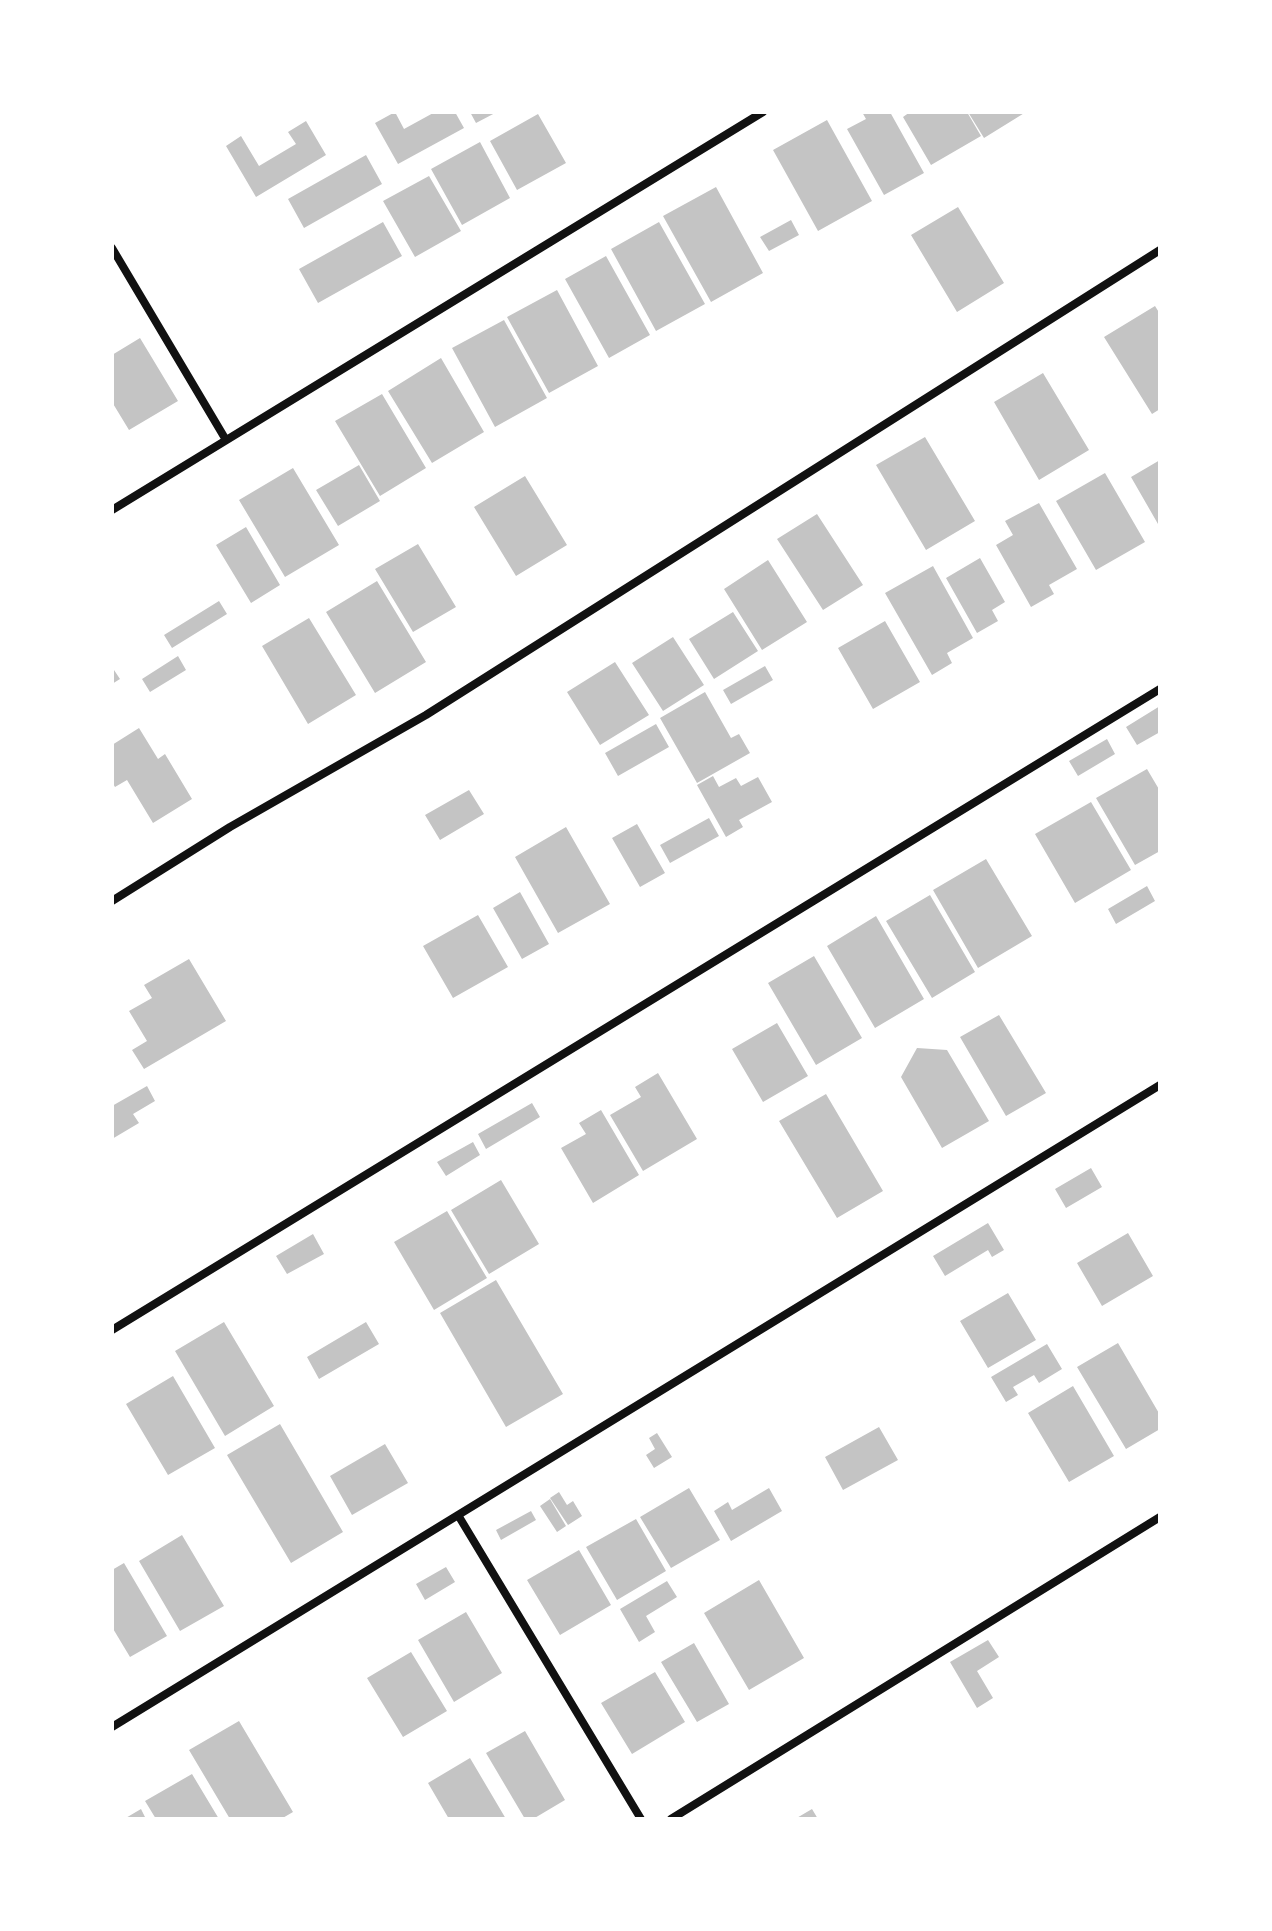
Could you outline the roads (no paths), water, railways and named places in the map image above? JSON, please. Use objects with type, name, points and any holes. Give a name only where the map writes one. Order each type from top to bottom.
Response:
[{"type":"street","points":[[112,510],[763,112]]},
{"type":"street","points":[[112,248],[226,440]]},
{"type":"street","points":[[112,901],[230,827],[426,715],[1160,250]]},
{"type":"street","points":[[112,1330],[1160,689]]},
{"type":"street","points":[[112,1727],[1160,1085]]},
{"type":"street","points":[[458,1515],[641,1819]]},
{"type":"street","points":[[671,1819],[1160,1517]]}]
